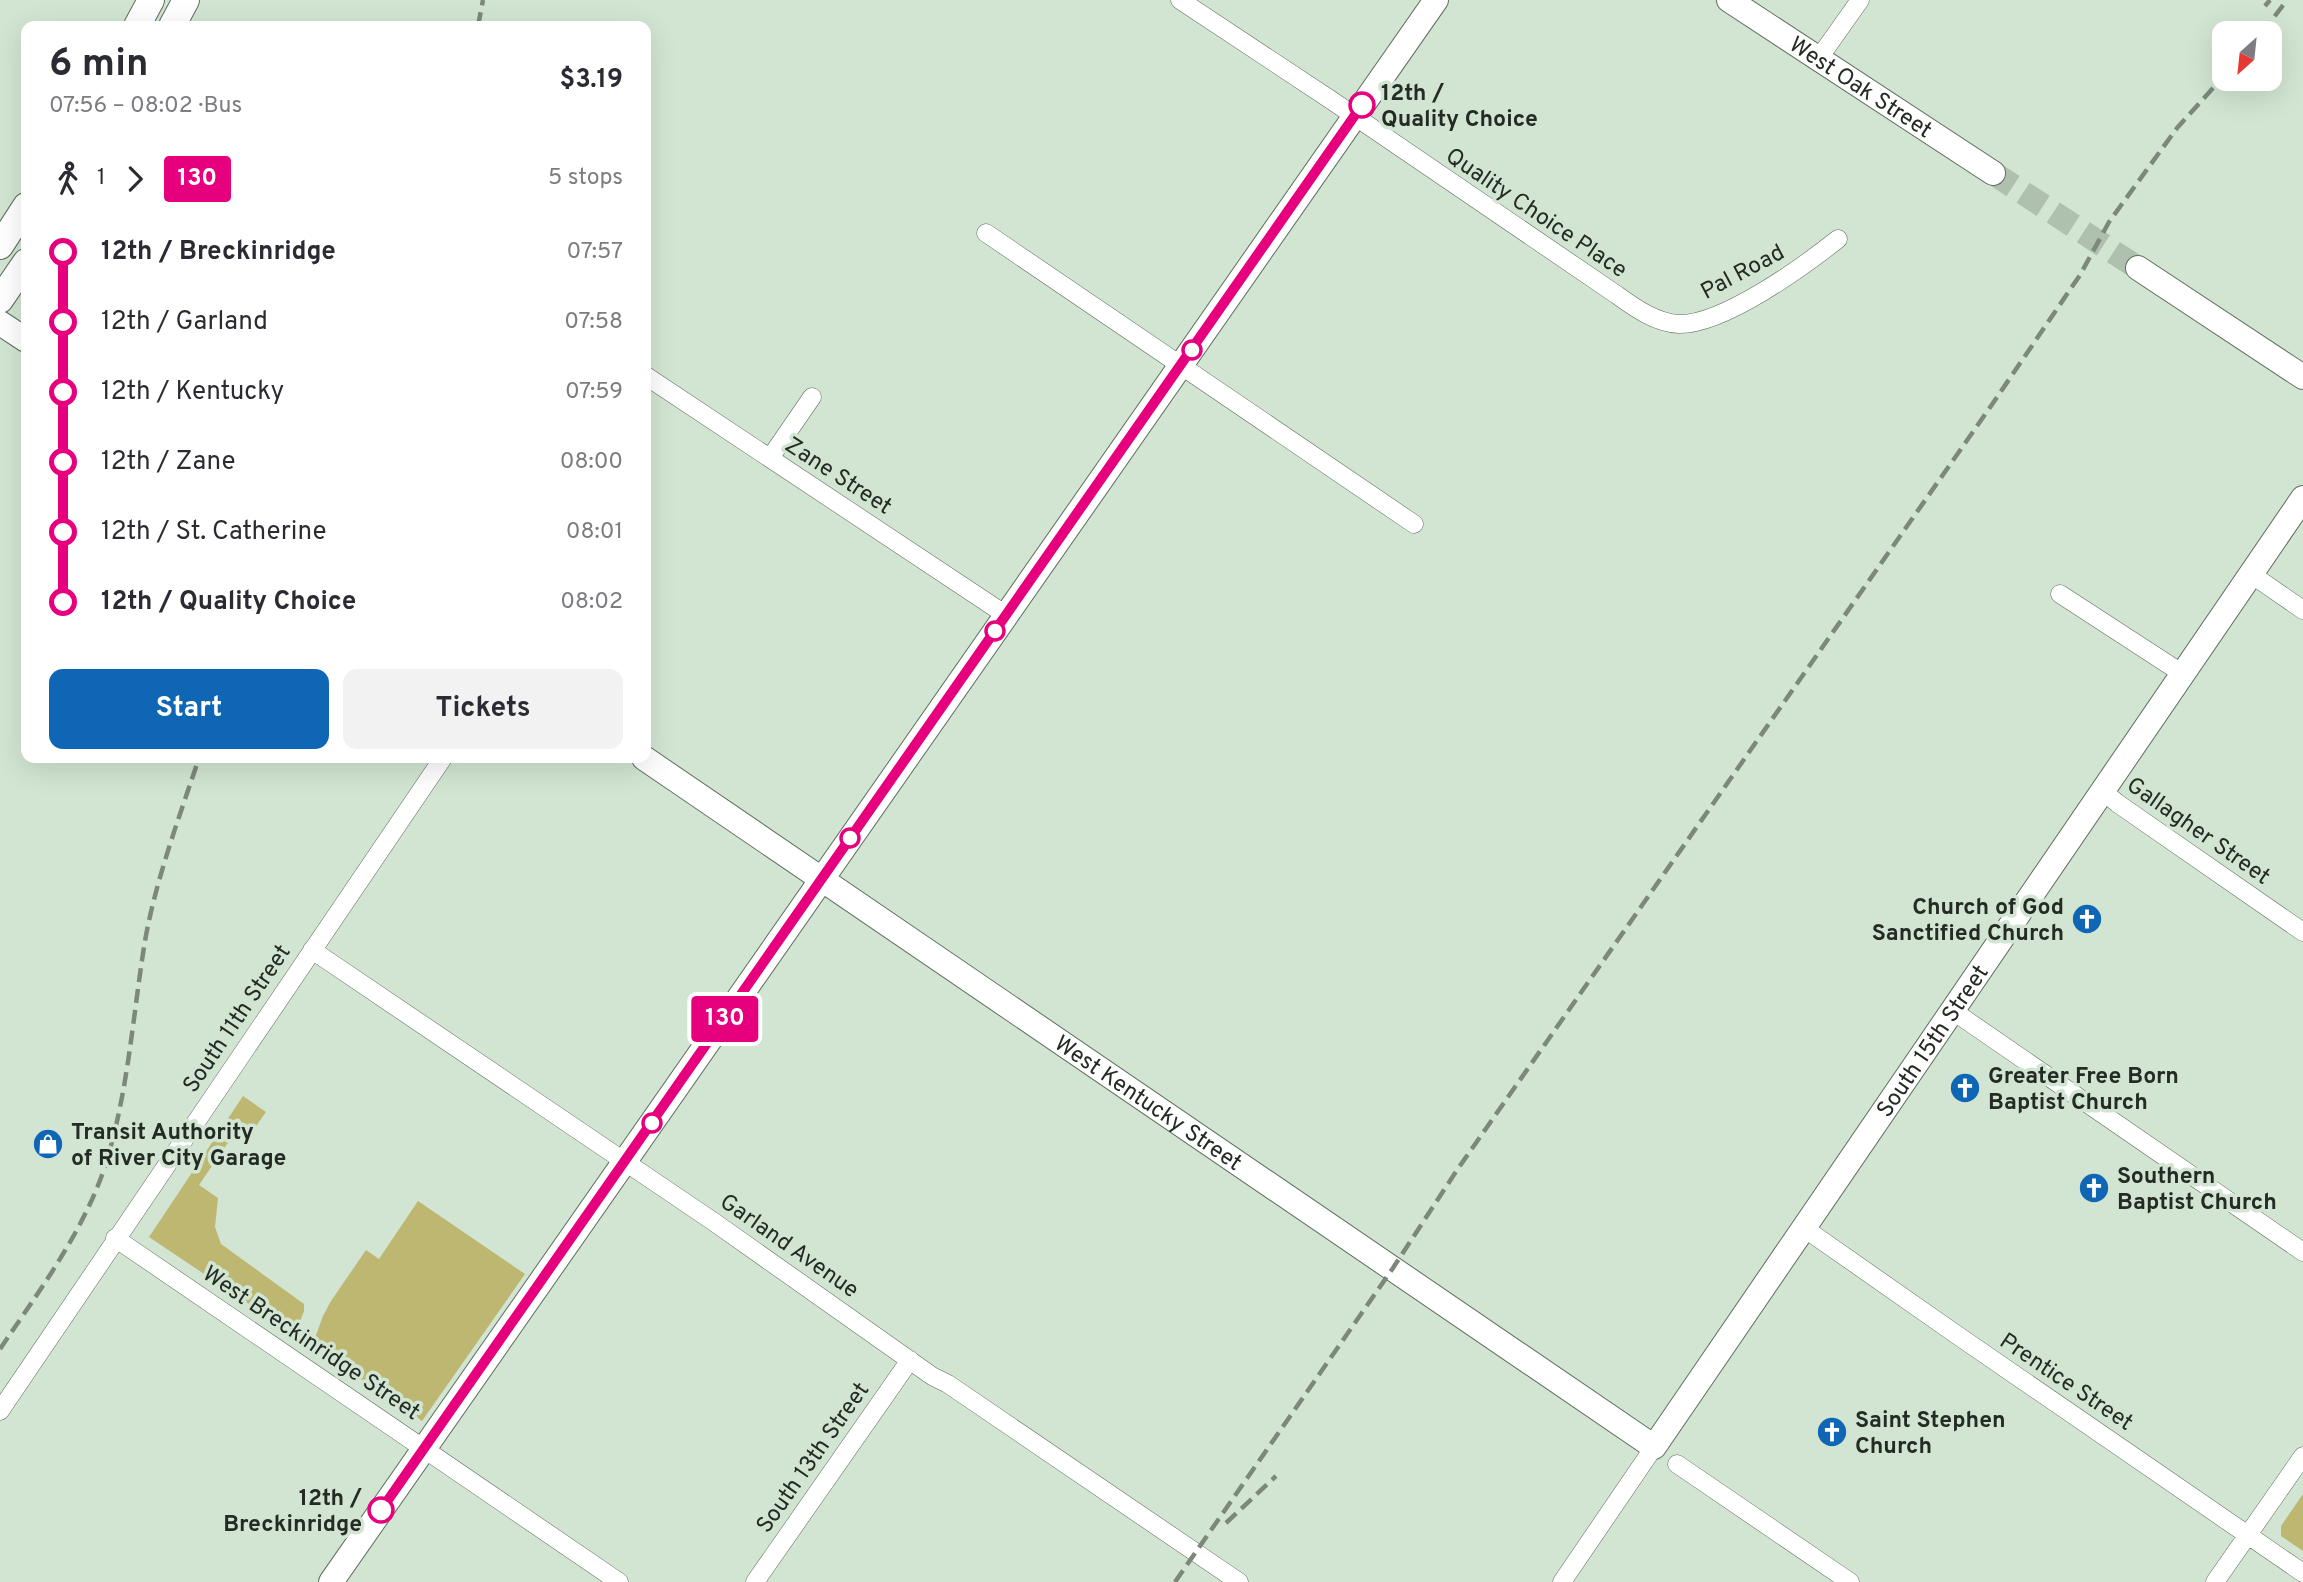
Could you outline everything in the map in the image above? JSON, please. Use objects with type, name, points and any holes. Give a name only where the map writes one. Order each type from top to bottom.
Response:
[{"type":"main road","points":[[140,21],[151,0]]},
{"type":"main road","points":[[176,21],[186,0]]},
{"type":"main road","points":[[0,246],[21,213]]},
{"type":"main road","points":[[0,300],[21,269]]},
{"type":"street","name":"Quality Choice Place","points":[[1180,0],[1617,295],[1660,320]]},
{"type":"street","points":[[331,1582],[1436,0]]},
{"type":"street","name":"West Oak Street","points":[[1729,0],[1993,173]]},
{"type":"street","points":[[1819,58],[1860,0]]},
{"type":"street","points":[[986,233],[1414,524]]},
{"type":"street","name":"Pal Road","points":[[1660,320],[1680,324],[1701,320],[1739,304],[1782,279],[1838,239]]},
{"type":"street","points":[[2138,268],[2303,377]]},
{"type":"street","points":[[0,323],[21,337]]},
{"type":"street","name":"Zane Street","points":[[651,379],[1006,615]]},
{"type":"street","points":[[770,458],[812,397]]},
{"type":"street","name":"South 15th Street","points":[[1562,1582],[2303,498]]},
{"type":"street","points":[[2251,574],[2303,610]]},
{"type":"street","points":[[2060,594],[2183,674]]},
{"type":"street","name":"South 11th Street","points":[[0,1410],[440,763]]},
{"type":"street","name":"West Kentucky Street","points":[[651,763],[1654,1447]]},
{"type":"street","name":"Gallagher Street","points":[[2103,791],[2303,932]]},
{"type":"street","name":"Garland Avenue","points":[[312,950],[1239,1582]]},
{"type":"street","points":[[1953,1011],[2303,1252]]},
{"type":"street","name":"Prentice Street","points":[[1804,1228],[2303,1573]]},
{"type":"street","name":"West Breckinridge Street","points":[[115,1238],[619,1582]]},
{"type":"street","name":"South 13th Street","points":[[755,1582],[910,1360]]},
{"type":"street","points":[[2215,1582],[2303,1456]]},
{"type":"street","points":[[1677,1464],[1850,1582]]},
{"type":"shaded area","points":[[243,1096],[266,1112],[254,1129],[242,1122],[199,1185],[218,1198],[215,1227],[221,1244],[304,1304],[295,1335],[149,1237]]},
{"type":"shaded area","points":[[418,1201],[525,1274],[422,1421],[312,1346],[331,1301],[366,1250],[379,1259]]},
{"type":"shaded area","points":[[2303,1494],[2303,1551],[2281,1536],[2281,1526]]},
{"type":"tunnel","points":[[1993,173],[2138,268]]},
{"type":"railway","points":[[479,21],[483,0]]},
{"type":"railway","points":[[2265,6],[2270,0]]},
{"type":"railway","points":[[2271,21],[2287,0]]},
{"type":"railway","points":[[1175,1582],[1393,1268],[1457,1170],[1991,406],[2080,275],[2109,222],[2177,128],[2212,89]]},
{"type":"railway","points":[[0,1349],[82,1221],[102,1175],[124,1088],[145,941],[155,895],[197,763]]},
{"type":"railway","points":[[1226,1523],[1276,1476]]},
{"type":"bus line","name":"130","points":[[381,1510],[1362,105]]},
{"type":"place","name":"12th / Quality Choice","points":[[1362,105]]},
{"type":"place","name":"Church of God Sanctified Church","points":[[2087,919]]},
{"type":"place","name":"Greater Free Born Baptist Church","points":[[1965,1088]]},
{"type":"place","name":"Transit Authority of River City Garage","points":[[48,1144]]},
{"type":"place","name":"Southern Baptist Church","points":[[2094,1188]]},
{"type":"place","name":"Saint Stephen Church","points":[[1832,1432]]},
{"type":"place","name":"12th / Breckinridge","points":[[381,1510]]}]
